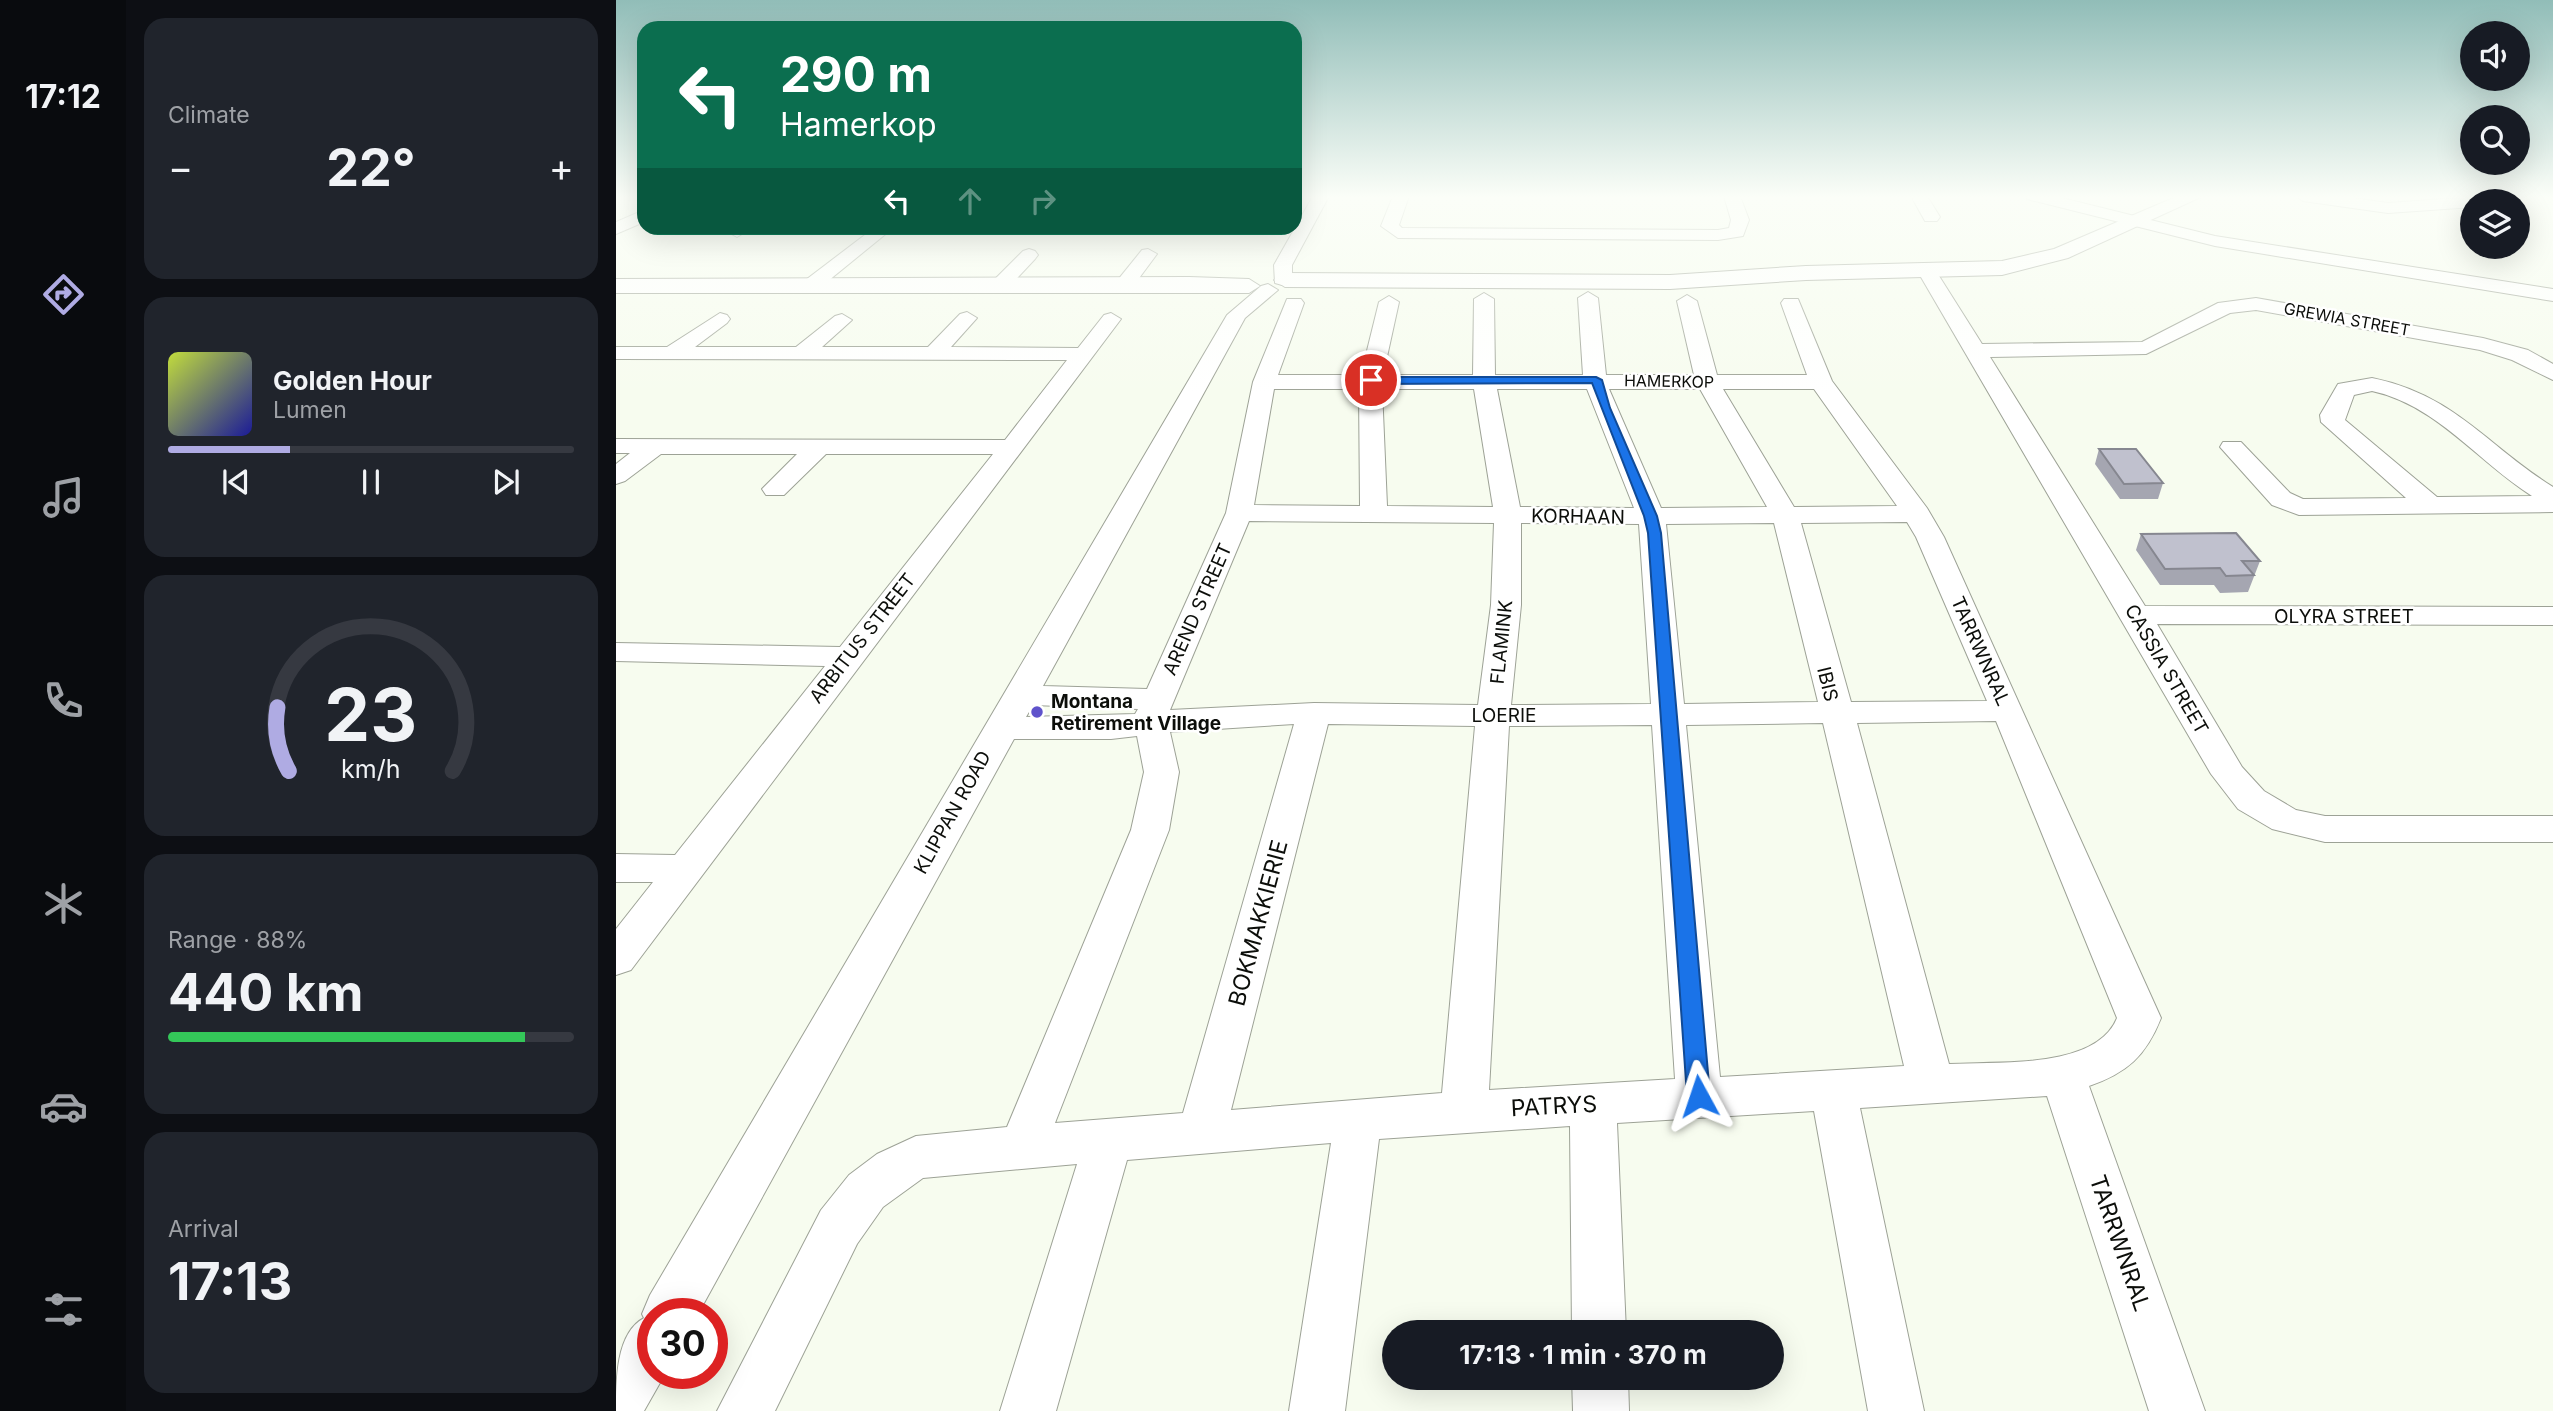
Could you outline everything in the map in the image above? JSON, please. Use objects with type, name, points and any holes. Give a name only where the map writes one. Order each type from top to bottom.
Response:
[{"type":"street","points":[[810,286],[841,262]]},
{"type":"street","points":[[1000,285],[1022,262]]},
{"type":"street","points":[[1124,285],[1142,262]]},
{"type":"street","name":"KLIPPAN ROAD","points":[[678,1298],[1018,695],[1283,262]]},
{"type":"street","points":[[616,286],[1269,286],[1342,283],[1661,282],[1807,273],[2002,268],[2033,262]]},
{"type":"street","points":[[2372,262],[2516,281],[2553,295]]},
{"type":"street","name":"CASSIA STREET","points":[[1927,272],[2239,789],[2266,811],[2306,827],[2553,829]]},
{"type":"street","name":"AREND STREET","points":[[1153,711],[1239,513],[1264,382],[1269,286]]},
{"type":"street","points":[[1588,298],[1596,380],[1605,408],[1651,516],[1699,1096]]},
{"type":"street","name":"FLAMINK","points":[[1464,1112],[1493,716],[1506,605],[1508,515],[1484,381],[1484,299]]},
{"type":"street","name":"IBIS","points":[[1687,301],[1707,381],[1785,515],[1931,1083]]},
{"type":"street","points":[[1374,514],[1370,442],[1371,380],[1389,302]]},
{"type":"street","name":"TARRWNRAL","points":[[1791,303],[1821,383],[1917,514],[2008,711],[2139,1018]]},
{"type":"street","name":"GREWIA STREET","points":[[1976,351],[2146,348],[2225,307],[2256,304],[2483,344],[2520,355],[2553,373]]},
{"type":"street","points":[[933,354],[967,318]]},
{"type":"street","points":[[672,354],[720,319]]},
{"type":"street","name":"ARBITUS STREET","points":[[616,959],[1111,319]]},
{"type":"street","points":[[801,354],[842,320]]},
{"type":"street","points":[[616,353],[1084,355]]},
{"type":"street","name":"HAMERKOP","points":[[1264,382],[1596,380],[1821,383]]},
{"type":"street","points":[[2430,505],[2333,422],[2332,415],[2339,409],[2341,396],[2346,389],[2359,385],[2381,386],[2415,395],[2522,480],[2553,498]]},
{"type":"street","points":[[616,446],[1012,447]]},
{"type":"street","points":[[616,476],[655,446]]},
{"type":"street","points":[[775,489],[820,446]]},
{"type":"street","points":[[2232,447],[2281,499],[2299,507],[2553,504]]},
{"type":"street","name":"KORHAAN","points":[[1239,513],[1651,516],[1917,514]]},
{"type":"street","name":"OLYRA STREET","points":[[2136,615],[2553,616]]},
{"type":"street","points":[[616,652],[848,657]]},
{"type":"street","name":"LOERIE","points":[[1018,695],[1203,717],[1314,713],[1493,716],[2008,711]]},
{"type":"street","points":[[1022,1147],[1150,830],[1161,777],[1153,711]]},
{"type":"street","name":"LOERIE","points":[[999,728],[1111,728],[1153,711]]},
{"type":"street","name":"BOKMAKKIERIE","points":[[1201,1133],[1314,713]]},
{"type":"street","points":[[616,868],[686,869]]},
{"type":"street","name":"PATRYS","points":[[745,1411],[839,1227],[866,1191],[894,1169],[916,1158],[944,1153],[1464,1112],[2063,1076],[2094,1066],[2119,1052],[2134,1037],[2139,1018]]},
{"type":"street","name":"TARRWNRAL","points":[[2063,1076],[2177,1411]]},
{"type":"street","points":[[1833,1088],[1896,1411]]},
{"type":"street","points":[[1594,1104],[1599,1320]]},
{"type":"street","points":[[1317,1411],[1358,1120]]},
{"type":"street","points":[[1028,1411],[1108,1141]]},
{"type":"street","points":[[616,1406],[637,1370]]},
{"type":"street","points":[[1600,1390],[1601,1411]]},
{"type":"building","points":[[2099,449],[2136,449],[2163,483],[2124,484]]},
{"type":"building","points":[[2236,533],[2260,561],[2242,561],[2254,575],[2226,576],[2220,568],[2165,569],[2141,534]]},
{"type":"place","name":"Montana Retirement Village","points":[[1037,712]]},
{"type":"route","points":[[1371,380],[1596,380],[1620,447],[1651,516],[1654,533],[1699,1096]]}]
